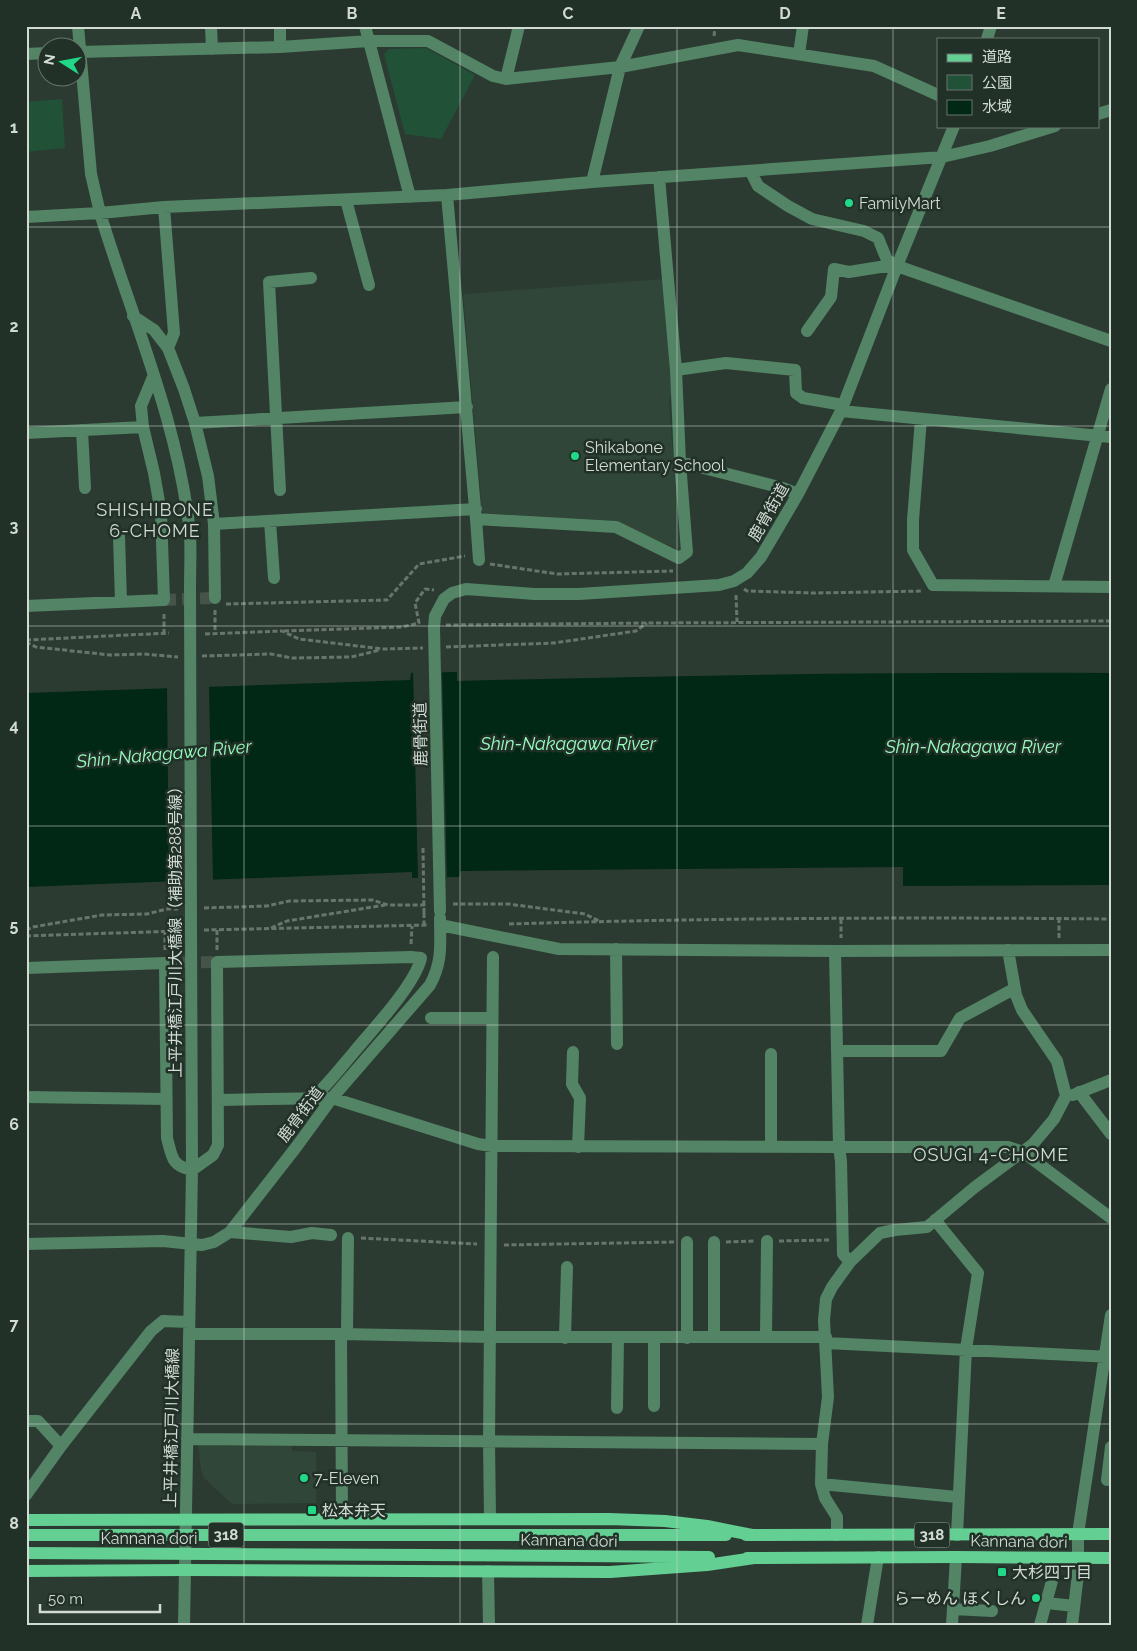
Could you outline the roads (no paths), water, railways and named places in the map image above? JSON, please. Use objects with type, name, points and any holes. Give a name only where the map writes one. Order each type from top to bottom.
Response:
[{"type":"main road","points":[[26,1520],[490,1518],[666,1521],[707,1526],[752,1535]]},
{"type":"main road","name":"Kannana dori","points":[[26,1535],[1111,1534]]},
{"type":"main road","name":"Kannana dori","points":[[26,1554],[1111,1558]]},
{"type":"main road","points":[[26,1571],[610,1572],[707,1565],[754,1558]]},
{"type":"street","points":[[212,26],[212,49]]},
{"type":"street","points":[[280,26],[280,47]]},
{"type":"street","points":[[365,26],[410,197]]},
{"type":"street","points":[[506,79],[519,26]]},
{"type":"street","points":[[592,182],[620,66],[639,26]]},
{"type":"street","points":[[799,54],[803,26]]},
{"type":"street","points":[[987,38],[991,26]]},
{"type":"street","points":[[88,52],[280,47],[369,42],[428,42],[493,76],[506,79],[620,66],[738,45],[874,66],[937,95]]},
{"type":"street","name":"上平井橋江戸川大橋線（補助第288号線）","points":[[83,88],[92,174],[100,214],[174,442],[190,535],[192,1170],[190,1245]]},
{"type":"street","name":"鹿骨街道","points":[[26,1244],[163,1241],[190,1245],[214,1242],[230,1232],[298,1146],[326,1098],[430,986],[438,967],[441,950],[440,925],[444,907],[440,627],[435,616],[444,599],[452,593],[466,589],[534,594],[588,594],[704,586],[734,581],[747,573],[761,557],[798,494],[842,408],[953,128]]},
{"type":"street","points":[[26,218],[100,214],[164,207],[410,197],[942,157],[990,146],[1017,132],[1042,128]]},
{"type":"street","points":[[751,172],[758,186],[812,220],[864,231],[878,238],[888,260],[897,266],[1111,341]]},
{"type":"street","points":[[214,524],[476,514],[616,527],[679,558],[688,552],[680,462],[676,370],[659,177]]},
{"type":"street","points":[[447,194],[479,560]]},
{"type":"street","points":[[346,200],[369,285]]},
{"type":"street","points":[[164,207],[174,334],[168,348]]},
{"type":"street","points":[[807,331],[831,297],[834,269],[849,272],[897,266]]},
{"type":"street","points":[[280,490],[268,282],[311,278]]},
{"type":"street","points":[[133,316],[154,330],[168,348],[184,388],[195,424],[208,476],[214,524],[215,601]]},
{"type":"street","points":[[676,370],[726,363],[796,370],[796,393],[803,398],[842,408],[921,419],[1111,437]]},
{"type":"street","points":[[26,606],[164,600],[161,513],[140,406],[153,377]]},
{"type":"street","points":[[1054,586],[1111,389]]},
{"type":"street","points":[[195,424],[467,407]]},
{"type":"street","points":[[921,419],[913,520],[913,550],[933,585],[1111,587]]},
{"type":"street","points":[[26,433],[143,427]]},
{"type":"street","points":[[82,430],[85,488]]},
{"type":"street","points":[[680,462],[783,488],[798,494]]},
{"type":"street","points":[[270,521],[274,578]]},
{"type":"street","points":[[119,536],[121,602]]},
{"type":"street","points":[[440,925],[559,949],[1111,950]]},
{"type":"street","points":[[616,949],[617,1044]]},
{"type":"street","points":[[837,1535],[837,1517],[825,1498],[821,1484],[822,1444],[828,1397],[824,1320],[826,1299],[832,1287],[850,1262],[880,1233],[927,1227],[975,1187],[1033,1144],[1054,1119],[1066,1096],[1057,1061],[1022,1010],[1015,990],[1008,950]]},
{"type":"street","points":[[838,951],[837,1051],[842,1240],[843,1254],[850,1262]]},
{"type":"street","points":[[490,1518],[493,956]]},
{"type":"street","points":[[26,968],[165,963],[167,1138],[173,1162],[182,1168],[192,1170],[213,1155],[218,1145],[217,962],[421,958],[419,968],[410,982],[372,1032],[321,1090],[326,1098]]},
{"type":"street","points":[[837,1051],[940,1051],[960,1018],[1015,990]]},
{"type":"street","points":[[431,1018],[492,1018]]},
{"type":"street","points":[[573,1052],[572,1084],[580,1098],[578,1146]]},
{"type":"street","points":[[770,1054],[771,1147]]},
{"type":"street","points":[[1064,1099],[1111,1080]]},
{"type":"street","points":[[1079,1092],[1111,1134]]},
{"type":"street","points":[[26,1097],[166,1099]]},
{"type":"street","points":[[218,1100],[326,1098],[478,1144],[492,1146],[1008,1147],[1023,1152],[1111,1218]]},
{"type":"street","points":[[935,1220],[978,1273],[966,1349],[957,1497],[957,1535]]},
{"type":"street","points":[[230,1232],[290,1237],[312,1233],[331,1235]]},
{"type":"street","points":[[342,1519],[341,1440],[348,1238]]},
{"type":"street","points":[[766,1337],[767,1241]]},
{"type":"street","points":[[686,1338],[687,1242]]},
{"type":"street","points":[[714,1242],[714,1337]]},
{"type":"street","points":[[189,1328],[190,1245]]},
{"type":"street","points":[[566,1338],[567,1267]]},
{"type":"street","points":[[1072,1625],[1078,1574],[1078,1534],[1108,1356],[1111,1315]]},
{"type":"street","points":[[26,1495],[61,1446],[158,1324],[163,1321],[189,1328],[490,1338],[766,1337],[1108,1356]]},
{"type":"street","name":"上平井橋江戸川大橋線","points":[[184,1625],[189,1328]]},
{"type":"street","points":[[617,1408],[618,1338]]},
{"type":"street","points":[[654,1338],[654,1406]]},
{"type":"street","points":[[26,1421],[38,1421],[61,1446]]},
{"type":"street","points":[[187,1440],[822,1444]]},
{"type":"street","points":[[1087,1478],[1105,1480],[1111,1447]]},
{"type":"street","points":[[821,1484],[957,1497]]},
{"type":"street","points":[[867,1625],[878,1557]]},
{"type":"street","points":[[952,1625],[956,1557]]},
{"type":"street","points":[[488,1571],[489,1625]]},
{"type":"street","points":[[1040,1625],[1052,1581]]},
{"type":"street","points":[[1047,1603],[1074,1606]]},
{"type":"street","points":[[953,1609],[992,1610]]},
{"type":"water","name":"Shin-Nakagawa River","points":[[457,672],[457,681],[784,674],[1111,673],[1111,885],[903,886],[903,867],[461,871],[459,877],[412,878],[412,872],[26,887],[26,693],[410,680],[411,673]]},
{"type":"tunnel","points":[[164,600],[215,598]]},
{"type":"tunnel","points":[[165,963],[217,962]]},
{"type":"place","name":"FamilyMart","points":[[849,203]]},
{"type":"place","name":"Shikabone Elementary School","points":[[575,456]]},
{"type":"place","name":"7-Eleven","points":[[304,1478]]},
{"type":"place","name":"松本弁天","points":[[312,1510]]},
{"type":"place","name":"大杉四丁目","points":[[1002,1572]]},
{"type":"place","name":"らーめん ほくしん","points":[[1036,1598]]},
{"type":"district","name":"SHISHIBONE 6-CHOME","points":[[155,520]]},
{"type":"district","name":"OSUGI 4-CHOME","points":[[991,1155]]}]
